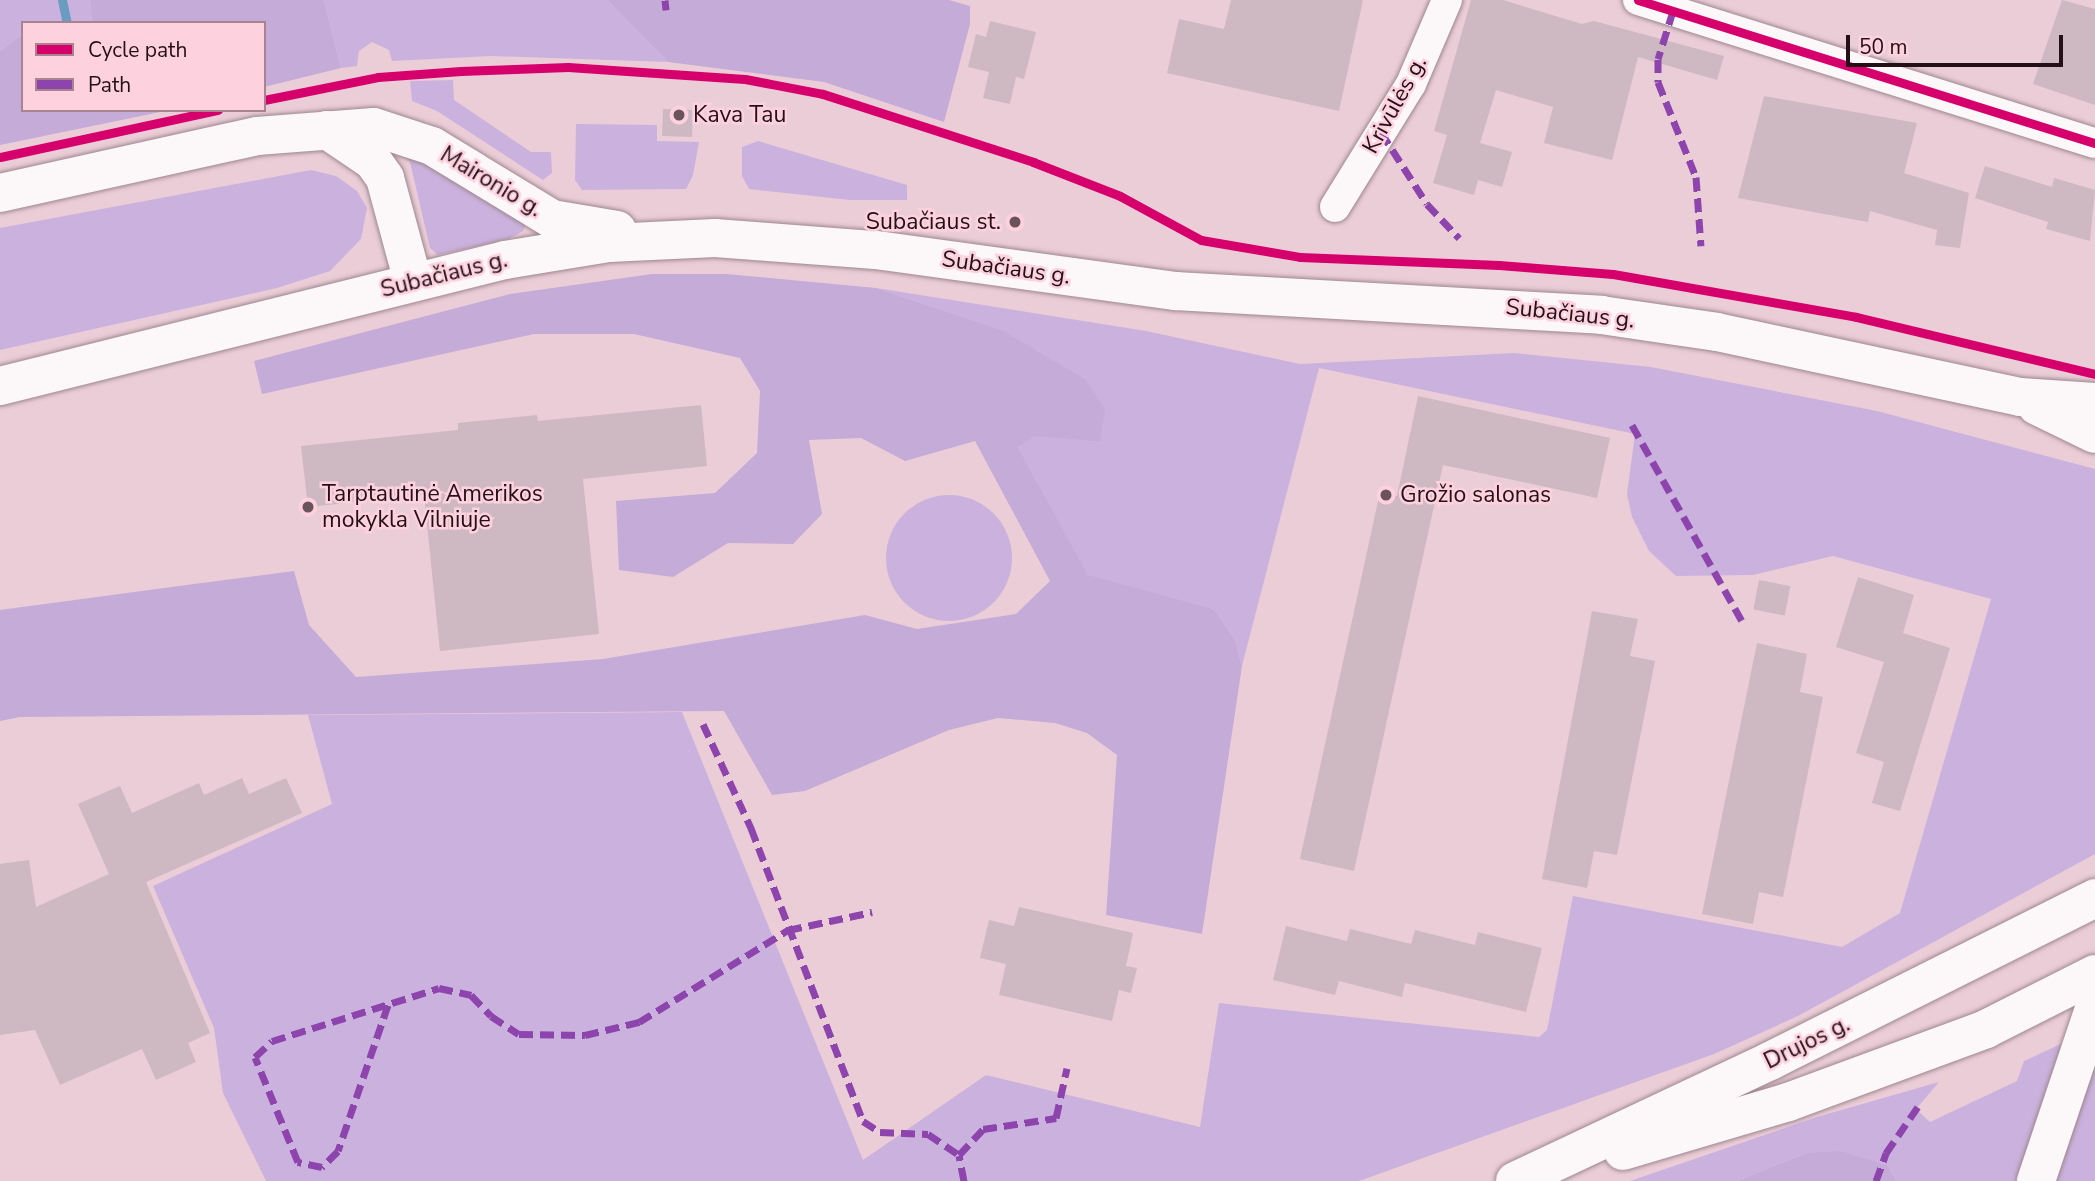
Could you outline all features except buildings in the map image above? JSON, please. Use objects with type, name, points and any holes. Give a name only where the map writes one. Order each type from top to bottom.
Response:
[{"type":"main road","name":"Maironio g.","points":[[0,193],[257,136],[374,127],[406,135],[552,219],[656,238]]},
{"type":"main road","points":[[327,130],[373,161],[385,178],[413,282]]},
{"type":"main road","name":"Subačiaus g.","points":[[0,386],[413,282],[558,250],[656,238],[784,242],[876,250],[1175,290],[1601,315],[1717,332],[2020,397],[2095,402]]},
{"type":"main road","name":"Subačiaus g.","points":[[2020,397],[2095,434]]},
{"type":"main road","name":"Drujos g.","points":[[1515,1181],[2016,940],[2095,898]]},
{"type":"main road","name":"Drujos g.","points":[[1523,1181],[1788,1102],[1986,1029],[2095,974]]},
{"type":"main road","points":[[2036,1181],[2095,1006]]},
{"type":"street","name":"Krivūlės g.","points":[[1335,206],[1411,84],[1447,0]]},
{"type":"street","points":[[1638,0],[2095,143]]},
{"type":"shaded area","points":[[0,0],[90,0],[92,21],[21,21],[21,35],[0,51]]},
{"type":"shaded area","points":[[90,0],[324,0],[341,68],[266,87],[266,21],[92,21]]},
{"type":"shaded area","points":[[324,0],[607,0],[668,62],[491,56],[392,61],[389,50],[372,42],[359,51],[357,66],[341,68]]},
{"type":"shaded area","points":[[607,0],[949,0],[970,6],[970,24],[944,122],[824,82],[668,62]]},
{"type":"shaded area","points":[[21,35],[21,112],[160,112],[0,145],[0,51]]},
{"type":"shaded area","points":[[453,80],[454,100],[531,152],[551,152],[552,173],[543,180],[437,111],[412,101],[410,81]]},
{"type":"shaded area","points":[[576,124],[657,125],[657,141],[699,142],[693,175],[686,189],[582,190],[575,180]]},
{"type":"shaded area","points":[[758,141],[907,185],[907,200],[850,200],[749,189],[742,176],[742,147]]},
{"type":"shaded area","points":[[397,148],[411,150],[526,224],[523,231],[509,239],[438,255],[430,248],[410,162]]},
{"type":"shaded area","points":[[311,170],[336,176],[357,191],[367,208],[361,239],[330,271],[277,288],[0,350],[0,228]]},
{"type":"shaded area","points":[[652,274],[727,274],[876,288],[1000,329],[1086,380],[1105,409],[1100,442],[1035,436],[1018,447],[1088,575],[1214,609],[1235,640],[1242,666],[1202,934],[1106,915],[1117,755],[1087,733],[1055,723],[998,718],[949,730],[805,791],[772,795],[724,711],[20,717],[0,721],[0,610],[194,584],[294,571],[309,625],[356,677],[603,659],[865,615],[917,629],[1016,614],[1050,581],[975,441],[905,461],[861,438],[809,440],[822,514],[793,544],[728,543],[673,577],[619,570],[616,501],[715,493],[757,453],[760,391],[740,358],[634,334],[534,334],[262,394],[254,361],[510,294]]},
{"type":"shaded area","points":[[876,288],[1146,331],[1300,364],[1514,353],[1651,367],[1877,411],[2095,469],[2095,854],[1798,1016],[1714,1054],[1359,1181],[266,1181],[223,1093],[214,1028],[153,886],[332,804],[308,715],[682,712],[863,1160],[986,1075],[1200,1127],[1219,1003],[1539,1037],[1547,1030],[1573,896],[1842,947],[1900,913],[1991,599],[1833,556],[1753,575],[1676,576],[1649,551],[1632,517],[1627,494],[1635,434],[1319,368],[1242,666],[1235,640],[1214,609],[1088,576],[1018,447],[1034,435],[1100,442],[1000,329]]},
{"type":"shaded area","points":[[949,495],[973,500],[993,514],[1007,534],[1012,558],[1007,582],[993,602],[973,616],[949,621],[925,616],[905,602],[891,582],[886,558],[891,534],[905,514],[925,500]]},
{"type":"shaded area","points":[[2063,1043],[2017,1181],[1896,1181],[1888,1166],[1807,1153],[1737,1181],[1630,1181],[1817,1117],[1939,1082],[1916,1109],[1930,1122],[2017,1081],[2024,1061]]},
{"type":"shaded area","points":[[2095,1056],[2095,1181],[2054,1181]]},
{"type":"shaded area","points":[[1840,1151],[1888,1166],[1896,1181],[1737,1181],[1807,1153]]},
{"type":"waterway","points":[[62,0],[67,21]]},
{"type":"marked path","points":[[665,0],[666,10]]},
{"type":"marked path","points":[[1673,11],[1658,59],[1658,82],[1696,177],[1701,246]]},
{"type":"marked path","points":[[1381,132],[1427,204],[1459,238]]},
{"type":"marked path","points":[[1632,425],[1742,621]]},
{"type":"marked path","points":[[703,724],[751,828],[863,1121],[880,1132],[928,1134],[959,1155]]},
{"type":"marked path","points":[[388,1005],[338,1151],[322,1167],[298,1162],[255,1057],[272,1041],[439,988],[471,995],[491,1016],[519,1034],[585,1035],[639,1022],[788,930],[872,912]]},
{"type":"marked path","points":[[964,1181],[959,1155],[983,1129],[1056,1118],[1067,1068]]},
{"type":"marked path","points":[[1876,1181],[1886,1153],[1921,1102]]},
{"type":"cycle path","points":[[1638,0],[2095,143]]},
{"type":"cycle path","points":[[266,100],[378,77],[461,71],[568,67],[745,79],[823,94],[1033,162],[1120,196],[1201,240],[1300,257],[1499,265],[1613,274],[1856,317],[2095,374]]},
{"type":"cycle path","points":[[0,157],[209,112]]},
{"type":"place","name":"Kava Tau","points":[[679,115]]},
{"type":"place","name":"Subačiaus st.","points":[[1015,222]]},
{"type":"place","name":"Grožio salonas","points":[[1386,495]]},
{"type":"place","name":"Tarptautinė Amerikos mokykla Vilniuje","points":[[308,507]]}]
